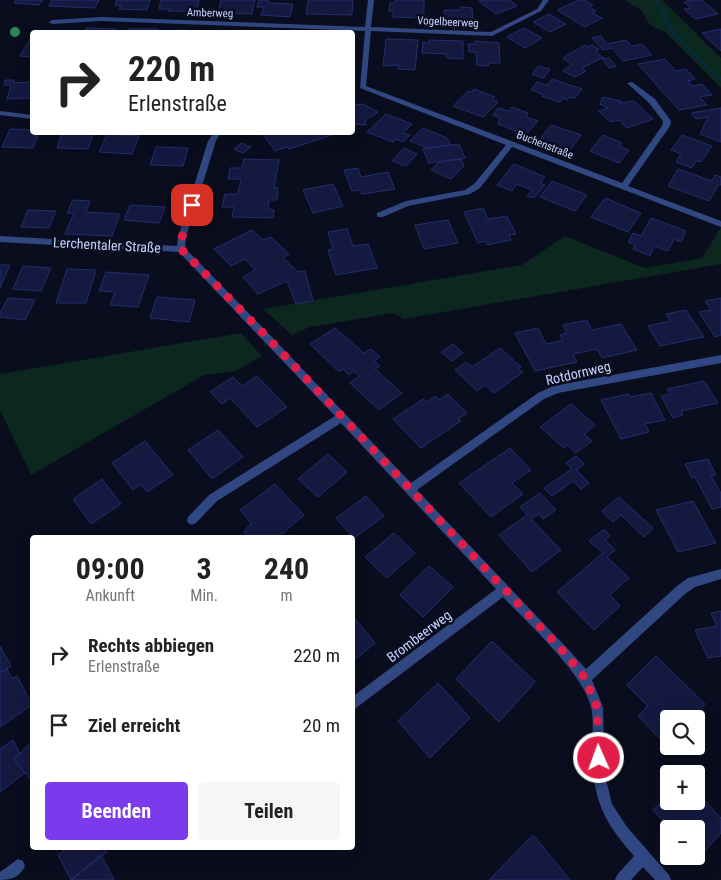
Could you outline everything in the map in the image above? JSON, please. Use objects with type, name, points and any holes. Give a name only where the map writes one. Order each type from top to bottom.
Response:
[{"type":"street","points":[[355,89],[362,87],[372,0]]},
{"type":"street","name":"Vogelbeerweg","points":[[368,28],[492,34],[539,10],[546,0]]},
{"type":"street","name":"Amberweg","points":[[52,22],[83,18],[368,28]]},
{"type":"street","points":[[624,186],[668,121],[652,101],[630,83]]},
{"type":"street","name":"Buchenstraße","points":[[362,87],[721,224]]},
{"type":"street","points":[[0,113],[30,117]]},
{"type":"street","points":[[181,249],[182,237],[198,184],[212,141],[216,135]]},
{"type":"street","points":[[380,216],[406,204],[467,192],[477,186],[511,144]]},
{"type":"street","name":"Lerchentaler Straße","points":[[0,239],[181,249],[266,336],[503,590],[562,650],[585,678],[597,707],[599,775],[606,806],[622,832],[664,880]]},
{"type":"street","name":"Rotdornweg","points":[[410,490],[541,396],[556,389],[721,359]]},
{"type":"street","points":[[192,520],[213,498],[342,417]]},
{"type":"street","points":[[585,678],[681,590],[692,582],[721,574]]},
{"type":"street","name":"Brombeerweg","points":[[355,703],[503,590]]},
{"type":"street","points":[[622,880],[643,857]]},
{"type":"street","points":[[1,880],[18,866]]},
{"type":"green space","points":[[625,0],[662,0],[721,58],[721,88],[666,33],[650,25],[642,11]]},
{"type":"green space","points":[[721,227],[721,264],[404,319],[393,313],[310,327],[292,335],[263,309],[522,265],[565,236],[645,268],[702,258]]},
{"type":"green space","points":[[241,333],[262,356],[236,371],[204,375],[31,475],[0,410],[0,374]]},
{"type":"building","points":[[16,0],[43,0],[39,5],[14,3]]},
{"type":"building","points":[[52,0],[99,0],[95,8],[49,6]]},
{"type":"building","points":[[117,0],[150,0],[147,10],[119,9],[121,6],[115,5]]},
{"type":"building","points":[[161,0],[199,0],[197,11],[168,11],[169,9],[159,9]]},
{"type":"building","points":[[221,0],[255,0],[252,14],[218,13]]},
{"type":"building","points":[[259,0],[268,0],[268,3],[293,4],[290,17],[261,15],[264,7],[257,7]]},
{"type":"building","points":[[308,0],[353,0],[352,15],[306,14]]},
{"type":"building","points":[[395,0],[424,0],[424,18],[393,17],[393,11],[389,11],[390,3],[395,3]]},
{"type":"building","points":[[509,0],[517,6],[496,14],[479,1]]},
{"type":"building","points":[[579,0],[584,0],[593,5],[589,7],[596,11],[592,13],[602,18],[585,27],[557,10]]},
{"type":"building","points":[[702,0],[718,14],[695,19],[684,9],[691,8],[684,2]]},
{"type":"building","points":[[461,7],[472,8],[473,23],[445,22],[444,10],[461,10]]},
{"type":"building","points":[[549,14],[566,24],[550,32],[533,22]]},
{"type":"building","points":[[86,28],[116,29],[116,30],[86,30]]},
{"type":"building","points":[[524,28],[542,38],[525,48],[507,37]]},
{"type":"building","points":[[128,29],[158,29],[158,30]]},
{"type":"building","points":[[721,29],[721,51],[702,33]]},
{"type":"building","points":[[601,36],[607,44],[626,40],[632,46],[642,44],[652,55],[623,61],[612,48],[603,50],[592,38]]},
{"type":"building","points":[[386,39],[418,40],[415,70],[398,69],[399,65],[383,66]]},
{"type":"building","points":[[30,40],[30,57],[20,56]]},
{"type":"building","points":[[429,40],[463,41],[463,59],[447,58],[447,54],[422,53],[423,42],[429,43]]},
{"type":"building","points":[[475,41],[499,43],[500,63],[489,63],[488,66],[477,65],[476,52],[469,52],[468,44],[475,44]]},
{"type":"building","points":[[585,45],[589,47],[592,45],[599,49],[596,52],[605,59],[609,58],[616,66],[609,68],[602,58],[582,68],[586,71],[575,77],[563,71],[572,64],[563,58]]},
{"type":"building","points":[[665,59],[676,71],[686,69],[695,79],[688,81],[693,86],[702,84],[712,95],[700,97],[707,105],[679,110],[638,64]]},
{"type":"building","points":[[538,66],[550,69],[544,78],[532,74]]},
{"type":"building","points":[[552,79],[582,89],[575,98],[570,97],[567,100],[563,98],[560,102],[531,90],[537,82],[547,85]]},
{"type":"building","points":[[5,80],[14,80],[13,83],[30,82],[30,98],[7,99],[11,85],[4,85]]},
{"type":"building","points":[[474,89],[495,97],[492,99],[498,102],[483,117],[453,106],[468,91],[472,92]]},
{"type":"building","points":[[603,97],[621,101],[619,103],[634,101],[653,119],[626,128],[620,120],[611,122],[598,111],[608,108],[600,104]]},
{"type":"building","points":[[363,104],[378,112],[365,121],[366,125],[355,124],[355,105]]},
{"type":"building","points":[[512,107],[528,113],[526,117],[538,121],[526,135],[498,124],[500,118],[493,115],[498,108],[508,111]]},
{"type":"building","points":[[721,108],[721,142],[700,134],[708,117],[696,119],[691,113]]},
{"type":"building","points":[[386,114],[412,124],[403,133],[410,135],[403,142],[396,139],[393,142],[367,132]]},
{"type":"building","points":[[551,125],[581,135],[570,150],[540,139]]},
{"type":"building","points":[[423,128],[447,138],[451,145],[427,148],[410,141]]},
{"type":"building","points":[[10,129],[30,130],[30,135],[38,135],[33,148],[2,147]]},
{"type":"building","points":[[61,135],[93,135],[88,149],[57,148]]},
{"type":"building","points":[[107,135],[139,136],[132,154],[99,152]]},
{"type":"building","points":[[263,135],[332,135],[289,149],[287,147],[275,151]]},
{"type":"building","points":[[603,135],[622,143],[619,146],[629,150],[619,163],[590,151]]},
{"type":"building","points":[[682,135],[712,146],[701,162],[696,161],[692,168],[676,162],[681,154],[671,150]]},
{"type":"building","points":[[242,143],[251,147],[243,153],[234,149]]},
{"type":"building","points":[[459,144],[465,158],[429,163],[423,149]]},
{"type":"building","points":[[156,147],[188,148],[183,166],[150,165]]},
{"type":"building","points":[[404,148],[417,154],[406,166],[392,161]]},
{"type":"building","points":[[244,159],[279,160],[274,188],[278,188],[277,200],[269,200],[268,209],[274,210],[273,218],[232,217],[234,207],[222,207],[225,194],[238,194],[241,179],[228,179],[230,168],[242,168]]},
{"type":"building","points":[[461,159],[464,166],[451,179],[431,170],[439,162]]},
{"type":"building","points":[[514,164],[545,177],[540,183],[545,185],[534,198],[527,196],[532,190],[517,184],[512,191],[497,185]]},
{"type":"building","points":[[358,168],[361,177],[388,172],[395,189],[362,194],[360,190],[352,191],[344,170]]},
{"type":"building","points":[[678,169],[712,181],[715,175],[721,177],[721,185],[719,184],[709,201],[668,186]]},
{"type":"building","points":[[552,181],[587,195],[575,211],[540,197]]},
{"type":"building","points":[[333,184],[343,206],[313,213],[303,190]]},
{"type":"building","points":[[605,198],[641,213],[628,232],[591,217]]},
{"type":"building","points":[[73,200],[90,201],[86,212],[120,214],[112,236],[65,234],[74,213],[67,213]]},
{"type":"building","points":[[130,205],[165,207],[159,223],[124,220]]},
{"type":"building","points":[[483,208],[488,219],[507,216],[516,234],[509,235],[511,240],[487,245],[486,241],[478,243],[464,212]]},
{"type":"building","points":[[28,210],[56,211],[49,228],[21,227]]},
{"type":"building","points":[[651,218],[686,231],[681,242],[674,239],[668,251],[654,246],[650,256],[633,249],[635,245],[628,242],[633,233],[641,236]]},
{"type":"building","points":[[448,220],[458,243],[424,249],[415,225]]},
{"type":"building","points":[[347,229],[353,246],[368,244],[377,268],[336,275],[328,250],[333,249],[328,232]]},
{"type":"building","points":[[252,230],[263,240],[271,237],[289,254],[283,258],[298,272],[305,271],[313,301],[296,304],[287,281],[258,294],[243,277],[255,270],[245,259],[231,266],[214,249]]},
{"type":"building","points":[[0,265],[10,265],[0,288]]},
{"type":"building","points":[[23,266],[51,268],[41,291],[13,289]]},
{"type":"building","points":[[67,269],[96,270],[86,303],[56,303]]},
{"type":"building","points":[[106,272],[149,275],[138,307],[110,305],[115,292],[99,291]]},
{"type":"building","points":[[157,297],[195,300],[189,322],[150,318]]},
{"type":"building","points":[[8,298],[35,300],[25,320],[0,317],[0,313]]},
{"type":"building","points":[[721,298],[721,335],[715,337],[699,312],[711,310],[705,301]]},
{"type":"building","points":[[686,310],[704,337],[660,346],[648,326],[670,321],[666,314]]},
{"type":"building","points":[[587,320],[592,330],[621,324],[637,350],[602,358],[597,349],[573,354],[577,362],[535,371],[515,333],[538,328],[546,344],[563,340],[560,335],[567,333],[563,325]]},
{"type":"building","points":[[335,328],[364,353],[371,349],[380,357],[374,361],[380,366],[375,369],[402,393],[379,410],[350,383],[359,376],[354,371],[349,375],[343,369],[339,372],[310,344]]},
{"type":"building","points":[[453,344],[463,353],[452,361],[441,352]]},
{"type":"building","points":[[500,348],[521,367],[518,369],[523,372],[494,393],[485,385],[477,391],[455,370],[466,362],[472,367]]},
{"type":"building","points":[[257,376],[287,407],[257,427],[230,398],[222,404],[210,392],[233,377],[242,386]]},
{"type":"building","points":[[704,381],[718,403],[681,411],[683,415],[673,418],[661,396],[670,394],[667,389]]},
{"type":"building","points":[[651,393],[665,420],[645,424],[649,432],[621,439],[601,400],[628,394],[630,397]]},
{"type":"building","points":[[448,394],[467,413],[458,419],[461,421],[421,448],[393,419],[423,399],[426,402],[435,396],[439,400]]},
{"type":"building","points":[[571,404],[595,425],[584,434],[592,441],[576,453],[568,445],[564,448],[540,427]]},
{"type":"building","points":[[218,430],[243,457],[212,479],[188,450]]},
{"type":"building","points":[[145,441],[173,475],[147,492],[141,484],[133,490],[112,463]]},
{"type":"building","points":[[510,448],[531,470],[512,483],[523,494],[491,517],[459,483]]},
{"type":"building","points":[[328,454],[347,472],[318,497],[298,479]]},
{"type":"building","points":[[576,456],[584,464],[576,470],[589,483],[581,489],[573,481],[552,496],[544,488],[572,469],[566,463]]},
{"type":"building","points":[[708,459],[716,475],[711,476],[721,493],[721,507],[712,509],[695,477],[692,478],[685,464]]},
{"type":"building","points":[[102,479],[121,504],[91,524],[73,499]]},
{"type":"building","points":[[275,484],[304,515],[281,535],[246,535],[244,532],[251,523],[240,510]]},
{"type":"building","points":[[540,493],[556,510],[543,519],[539,514],[531,519],[561,550],[532,572],[499,535],[527,515],[520,507]]},
{"type":"building","points":[[366,496],[384,516],[355,537],[355,535],[351,535],[336,518]]},
{"type":"building","points":[[619,497],[653,528],[644,537],[621,515],[613,522],[602,511]]},
{"type":"building","points":[[693,501],[716,543],[678,552],[656,510]]},
{"type":"building","points":[[604,529],[610,536],[605,540],[615,550],[607,557],[629,578],[610,595],[620,606],[594,630],[557,592],[603,553],[589,541]]},
{"type":"building","points":[[394,533],[415,553],[387,578],[365,557]]},
{"type":"building","points":[[429,566],[453,587],[423,617],[400,595]]},
{"type":"building","points":[[721,611],[721,656],[708,658],[695,630],[717,626],[711,613]]},
{"type":"building","points":[[355,619],[375,643],[355,660]]},
{"type":"building","points":[[492,641],[535,682],[499,722],[456,679]]},
{"type":"building","points":[[0,646],[11,666],[0,673]]},
{"type":"building","points":[[656,656],[705,704],[699,710],[660,710],[660,739],[638,716],[648,706],[627,685]]},
{"type":"building","points":[[7,669],[12,679],[17,676],[30,701],[30,706],[0,727],[0,673]]},
{"type":"building","points":[[438,683],[470,718],[430,758],[398,721]]},
{"type":"building","points":[[13,740],[20,754],[14,759],[25,773],[0,792],[0,749]]},
{"type":"building","points":[[30,743],[30,779],[14,759]]},
{"type":"building","points":[[705,801],[721,818],[721,833],[705,851],[705,820],[662,820],[653,810],[660,803],[660,810],[705,810]]},
{"type":"building","points":[[533,835],[570,880],[489,880]]},
{"type":"building","points":[[64,850],[106,850],[107,852],[71,880],[58,855]]},
{"type":"building","points":[[101,855],[114,880],[71,880]]},
{"type":"waterway","points":[[654,0],[661,8],[668,25],[676,35],[721,80]]},
{"type":"route","points":[[192,205],[182,237],[181,249],[266,336],[503,590],[562,650],[585,678],[597,707],[599,758]]}]
